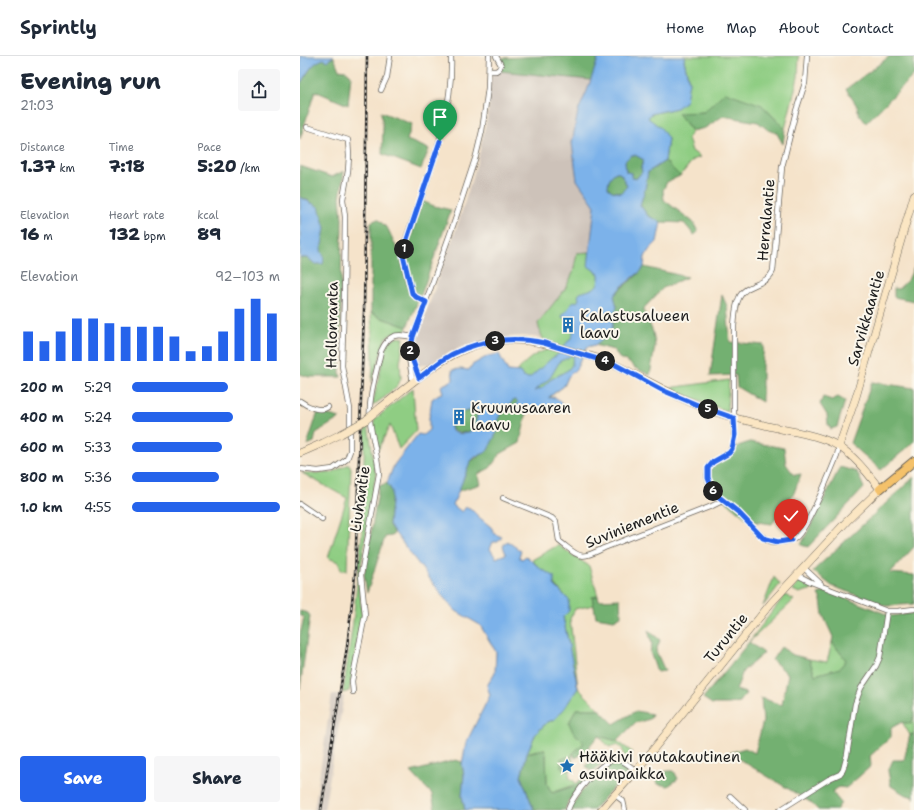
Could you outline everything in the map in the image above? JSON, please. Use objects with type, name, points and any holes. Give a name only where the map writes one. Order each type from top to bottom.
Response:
[{"type":"highway","points":[[880,489],[914,461]]},
{"type":"main road","name":"Sarvikkaantie","points":[[839,446],[856,397],[914,195]]},
{"type":"main road","points":[[300,453],[341,434],[366,420],[441,361],[453,354],[483,343],[502,340],[523,340],[554,345],[614,364],[662,390],[734,418],[820,438],[839,446],[857,462],[880,489]]},
{"type":"main road","name":"Turuntie","points":[[601,810],[636,771],[771,603],[847,521],[880,489]]},
{"type":"street","points":[[381,90],[387,77],[390,56]]},
{"type":"street","points":[[426,302],[416,297],[412,293],[403,255],[408,234],[440,141],[446,118],[451,56]]},
{"type":"street","points":[[413,383],[410,353],[413,337],[455,220],[476,156],[486,110],[489,56]]},
{"type":"street","points":[[489,71],[496,71],[501,65],[496,56]]},
{"type":"street","name":"Herralantie","points":[[722,501],[714,493],[710,486],[708,468],[713,462],[729,453],[732,449],[735,435],[734,326],[738,299],[746,288],[769,278],[773,271],[782,167],[796,111],[805,83],[807,56]]},
{"type":"street","name":"Hollonranta","points":[[300,468],[318,470],[333,469],[347,459],[350,451],[350,409],[342,366],[345,217],[343,199],[348,171],[348,140],[308,127]]},
{"type":"street","name":"Liuhantie","points":[[353,692],[352,681],[365,614],[361,575],[362,564],[379,474],[370,422],[371,397],[381,351],[385,344],[391,337],[396,335],[413,337]]},
{"type":"street","points":[[410,353],[419,378]]},
{"type":"street","points":[[300,401],[319,409],[325,409],[328,407]]},
{"type":"street","points":[[722,501],[738,512],[763,538],[778,542],[796,538],[806,523],[821,491],[837,456],[839,446]]},
{"type":"street","name":"Suviniementie","points":[[503,498],[552,518],[556,522],[559,541],[583,557],[722,501]]},
{"type":"street","points":[[300,504],[322,519]]},
{"type":"street","points":[[804,568],[822,585]]},
{"type":"street","points":[[797,575],[811,582],[887,610],[898,611],[914,609]]},
{"type":"street","points":[[780,810],[829,779],[840,774],[843,770],[847,755],[855,704],[861,688],[876,666],[880,657],[887,610]]},
{"type":"street","points":[[568,810],[571,802],[592,775],[609,761],[620,760],[636,771]]},
{"type":"street","points":[[615,795],[623,801],[625,810]]},
{"type":"street","points":[[730,796],[744,810]]},
{"type":"shaded area","points":[[500,71],[591,80],[587,91],[577,180],[595,206],[588,266],[564,346],[542,338],[523,336],[507,337],[462,347],[429,364],[424,364],[417,367],[414,354],[416,340],[458,224],[478,159],[488,113],[491,74],[498,73]]},
{"type":"shaded area","points":[[332,694],[344,696],[324,810],[314,810]]},
{"type":"green space","points":[[599,56],[591,80],[500,71],[504,64],[501,58]]},
{"type":"green space","points":[[685,56],[799,56],[798,77],[785,129],[762,105],[679,114],[692,131],[688,138],[692,151],[700,157],[693,160],[680,176],[665,161],[668,139],[648,118],[651,114],[677,108],[689,82],[684,60]]},
{"type":"green space","points":[[890,56],[914,56],[914,75],[866,123],[859,114],[857,106],[846,89]]},
{"type":"green space","points":[[334,57],[339,70],[346,71],[351,75],[348,105],[315,91],[300,139],[300,84],[318,60],[331,59]]},
{"type":"green space","points":[[725,92],[762,105],[785,129],[783,144],[776,132],[768,130],[758,122],[723,116],[705,128],[692,131],[678,113],[704,112]]},
{"type":"green space","points":[[381,112],[412,124],[407,140],[429,149],[421,169],[382,154],[383,129]]},
{"type":"green space","points":[[631,155],[635,155],[644,160],[641,167],[642,172],[636,179],[631,177],[631,173],[626,172],[625,161]]},
{"type":"green space","points":[[665,161],[680,176],[667,182],[663,190],[664,200],[693,222],[698,232],[694,235],[684,223],[661,222],[648,216],[640,205],[648,172]]},
{"type":"green space","points":[[300,166],[332,177],[344,171],[340,198],[342,219],[341,377],[309,377],[300,374],[300,258],[308,258],[312,260],[320,251],[325,228],[311,202],[300,197]]},
{"type":"green space","points":[[616,172],[621,174],[627,186],[621,193],[612,191],[608,188],[610,177]]},
{"type":"green space","points":[[422,201],[434,206],[451,210],[421,295],[415,293],[406,254]]},
{"type":"green space","points":[[378,219],[388,229],[400,255],[409,292],[413,298],[418,301],[407,327],[379,317],[371,312],[371,222]]},
{"type":"green space","points":[[590,252],[623,286],[614,350],[595,345],[587,347],[576,369],[568,377],[564,386],[548,398],[530,393],[520,372],[517,372],[530,358],[547,350],[538,323],[565,289],[573,273],[577,253]]},
{"type":"green space","points":[[644,267],[687,277],[663,288],[643,309],[653,332],[655,346],[650,375],[619,358],[614,350],[595,345],[611,331],[611,318],[617,307],[614,296]]},
{"type":"green space","points":[[914,267],[914,301],[894,297],[894,288],[898,289],[908,280]]},
{"type":"green space","points":[[722,295],[727,306],[730,342],[764,345],[762,365],[762,402],[737,387],[736,375],[710,376]]},
{"type":"green space","points":[[371,312],[379,317],[407,327],[406,331],[397,332],[386,337],[372,382],[373,359]]},
{"type":"green space","points":[[398,337],[404,338],[400,363],[401,378],[398,385],[372,406],[386,346],[390,341]]},
{"type":"green space","points":[[729,380],[727,411],[668,388]]},
{"type":"green space","points":[[872,382],[914,388],[914,442],[881,470],[850,443]]},
{"type":"green space","points":[[413,388],[416,431],[399,449],[390,425],[378,450],[374,430],[374,420]]},
{"type":"green space","points":[[823,397],[832,400],[838,397],[845,401],[837,427],[831,429],[828,425],[827,415],[820,404]]},
{"type":"green space","points":[[514,400],[517,400],[524,408],[528,407],[520,443],[500,454],[490,468],[478,474],[481,484],[458,491],[470,462],[488,450],[501,413]]},
{"type":"green space","points":[[474,409],[477,412],[476,422],[471,430],[462,432],[452,429],[452,423],[458,413],[471,411]]},
{"type":"green space","points":[[318,412],[340,418],[316,433],[314,442],[307,445]]},
{"type":"green space","points":[[368,425],[376,474],[360,572],[359,583],[362,616],[349,691],[343,693],[353,622],[362,533],[365,427]]},
{"type":"green space","points":[[750,442],[784,448],[786,464],[794,475],[801,474],[794,493],[772,524],[750,521],[718,495],[711,478],[710,469],[716,462],[729,455],[738,446]]},
{"type":"green space","points":[[349,464],[351,468],[347,570],[341,570],[339,562],[328,558],[347,498],[302,473],[331,473]]},
{"type":"green space","points":[[840,467],[857,472],[864,488],[808,547],[801,545]]},
{"type":"green space","points":[[914,477],[914,547],[890,573],[914,575],[914,604],[886,606],[832,586],[813,571]]},
{"type":"green space","points":[[387,483],[392,491],[389,525],[394,533],[392,536],[385,537],[367,593],[364,575],[379,486]]},
{"type":"green space","points":[[558,545],[589,566],[598,596],[592,597],[594,605],[575,609],[570,619],[578,688],[563,617],[569,600],[532,560]]},
{"type":"green space","points":[[774,577],[780,584],[763,606]]},
{"type":"green space","points":[[799,581],[820,587],[799,593],[793,590]]},
{"type":"green space","points":[[828,591],[891,616],[914,613],[914,715],[911,724],[902,722],[891,728],[891,737],[870,756],[871,766],[846,788],[839,787],[832,792],[841,803],[836,810],[818,810],[810,802],[729,753],[745,748],[755,753],[763,721],[761,698],[782,705],[788,674],[772,660],[781,647],[793,655],[809,659],[815,675],[840,668],[846,660],[832,642],[833,637],[823,615],[821,600],[818,594]]},
{"type":"green space","points":[[785,595],[794,600],[749,642]]},
{"type":"green space","points":[[598,596],[599,600],[620,599],[621,616],[614,620],[596,617],[592,597]]},
{"type":"green space","points":[[300,611],[308,613],[310,616],[300,689],[300,635],[304,617],[300,616]]},
{"type":"green space","points":[[648,630],[660,640],[656,651],[665,671],[657,672],[650,652],[652,644]]},
{"type":"green space","points":[[749,642],[764,653],[743,671],[736,690],[746,693],[740,702],[729,704],[712,704],[703,698]]},
{"type":"green space","points":[[832,642],[846,660],[841,668],[815,675],[809,659],[827,662]]},
{"type":"green space","points":[[578,688],[599,709],[576,709],[573,732],[584,743],[573,753],[572,757],[568,757],[564,769],[570,771],[569,777],[577,784],[552,793],[547,784],[546,754],[537,750],[527,753],[535,735],[546,723],[555,719]]},
{"type":"green space","points":[[576,709],[599,709],[614,724],[636,711],[652,714],[650,719],[635,723],[617,741],[599,736],[583,753],[575,758],[573,753],[584,743],[573,732],[569,723]]},
{"type":"green space","points":[[914,715],[914,734],[910,735],[902,722],[911,724]]},
{"type":"green space","points":[[914,734],[914,799],[913,797],[904,794],[891,786],[888,771],[893,760],[904,760],[910,735]]},
{"type":"green space","points":[[599,736],[617,741],[632,752],[626,760],[622,748],[616,745],[609,747]]},
{"type":"green space","points":[[544,749],[546,754],[547,784],[552,793],[574,786],[585,775],[587,778],[568,802],[565,810],[534,810],[521,777],[527,753]]},
{"type":"green space","points":[[599,754],[603,754],[606,760],[595,770],[590,771],[586,766],[592,758]]},
{"type":"green space","points":[[572,757],[573,766],[570,771],[561,767],[561,759]]},
{"type":"green space","points":[[456,760],[462,762],[464,775],[462,796],[465,810],[435,810],[432,794],[411,772]]},
{"type":"green space","points":[[614,762],[623,764],[627,770],[627,773],[593,810],[570,810],[589,783],[602,770]]},
{"type":"green space","points":[[674,771],[678,779],[668,786],[658,784],[656,780],[659,773]]},
{"type":"water","points":[[300,56],[334,56],[327,61],[324,59],[316,63],[300,84]]},
{"type":"water","points":[[599,56],[685,56],[684,60],[689,82],[686,101],[677,108],[651,114],[648,118],[661,128],[668,139],[665,161],[648,172],[640,205],[648,216],[661,222],[657,242],[649,250],[645,257],[644,267],[641,271],[620,288],[614,296],[617,307],[611,318],[613,323],[611,332],[595,345],[587,347],[576,369],[568,377],[564,386],[549,397],[555,397],[561,402],[563,409],[549,412],[528,407],[515,407],[518,402],[514,400],[501,413],[498,419],[497,432],[488,450],[485,453],[475,457],[470,462],[453,505],[462,512],[466,507],[470,508],[491,527],[495,534],[502,537],[498,542],[493,542],[490,549],[496,558],[506,554],[503,546],[507,541],[521,551],[519,557],[522,559],[526,556],[541,569],[554,576],[554,585],[569,600],[569,611],[563,617],[578,688],[564,709],[555,719],[546,723],[535,735],[527,753],[521,777],[534,810],[465,810],[462,796],[464,775],[462,764],[466,743],[490,695],[487,686],[495,672],[496,652],[480,625],[456,611],[445,599],[389,525],[392,491],[387,483],[394,465],[418,434],[423,435],[429,430],[432,399],[443,393],[441,386],[453,380],[452,370],[469,370],[472,365],[488,356],[499,354],[508,371],[520,372],[523,377],[529,378],[563,350],[564,346],[571,338],[576,324],[574,317],[563,318],[562,316],[574,301],[577,302],[580,293],[597,286],[599,279],[599,274],[588,266],[595,206],[577,180],[572,143],[578,111],[587,91]],"holes":[[[631,155],[635,155],[644,160],[641,167],[642,172],[636,179],[631,177],[631,173],[626,172],[625,161]],[[616,172],[621,174],[627,186],[621,193],[612,191],[608,188],[608,183],[612,175]],[[572,354],[573,355],[572,365],[568,370],[550,380],[542,388],[534,391],[550,378],[560,361],[568,358]],[[475,408],[478,413],[476,422],[472,429],[469,432],[462,434],[452,431],[450,424],[453,415],[459,412]]]},
{"type":"water","points":[[300,197],[319,207],[325,228],[321,251],[324,257],[323,264],[315,264],[308,258],[300,258]]},
{"type":"railway","points":[[321,810],[347,647],[355,575],[364,311],[367,56]]},
{"type":"place","name":"Kalastusalueen laavu","points":[[568,325]]},
{"type":"place","name":"Kruunusaaren laavu","points":[[459,417]]},
{"type":"place","name":"Hääkivi rautakautinen asuinpaikka","points":[[567,766]]},
{"type":"route","points":[[440,141],[408,234],[403,255],[412,293],[416,297],[426,302],[413,337],[410,353],[419,378],[441,361],[453,354],[492,341],[536,341],[554,345],[614,364],[662,390],[734,418],[735,435],[733,446],[729,453],[713,462],[708,468],[707,473],[710,486],[714,493],[722,501],[738,512],[763,538],[778,542],[791,540]]}]
